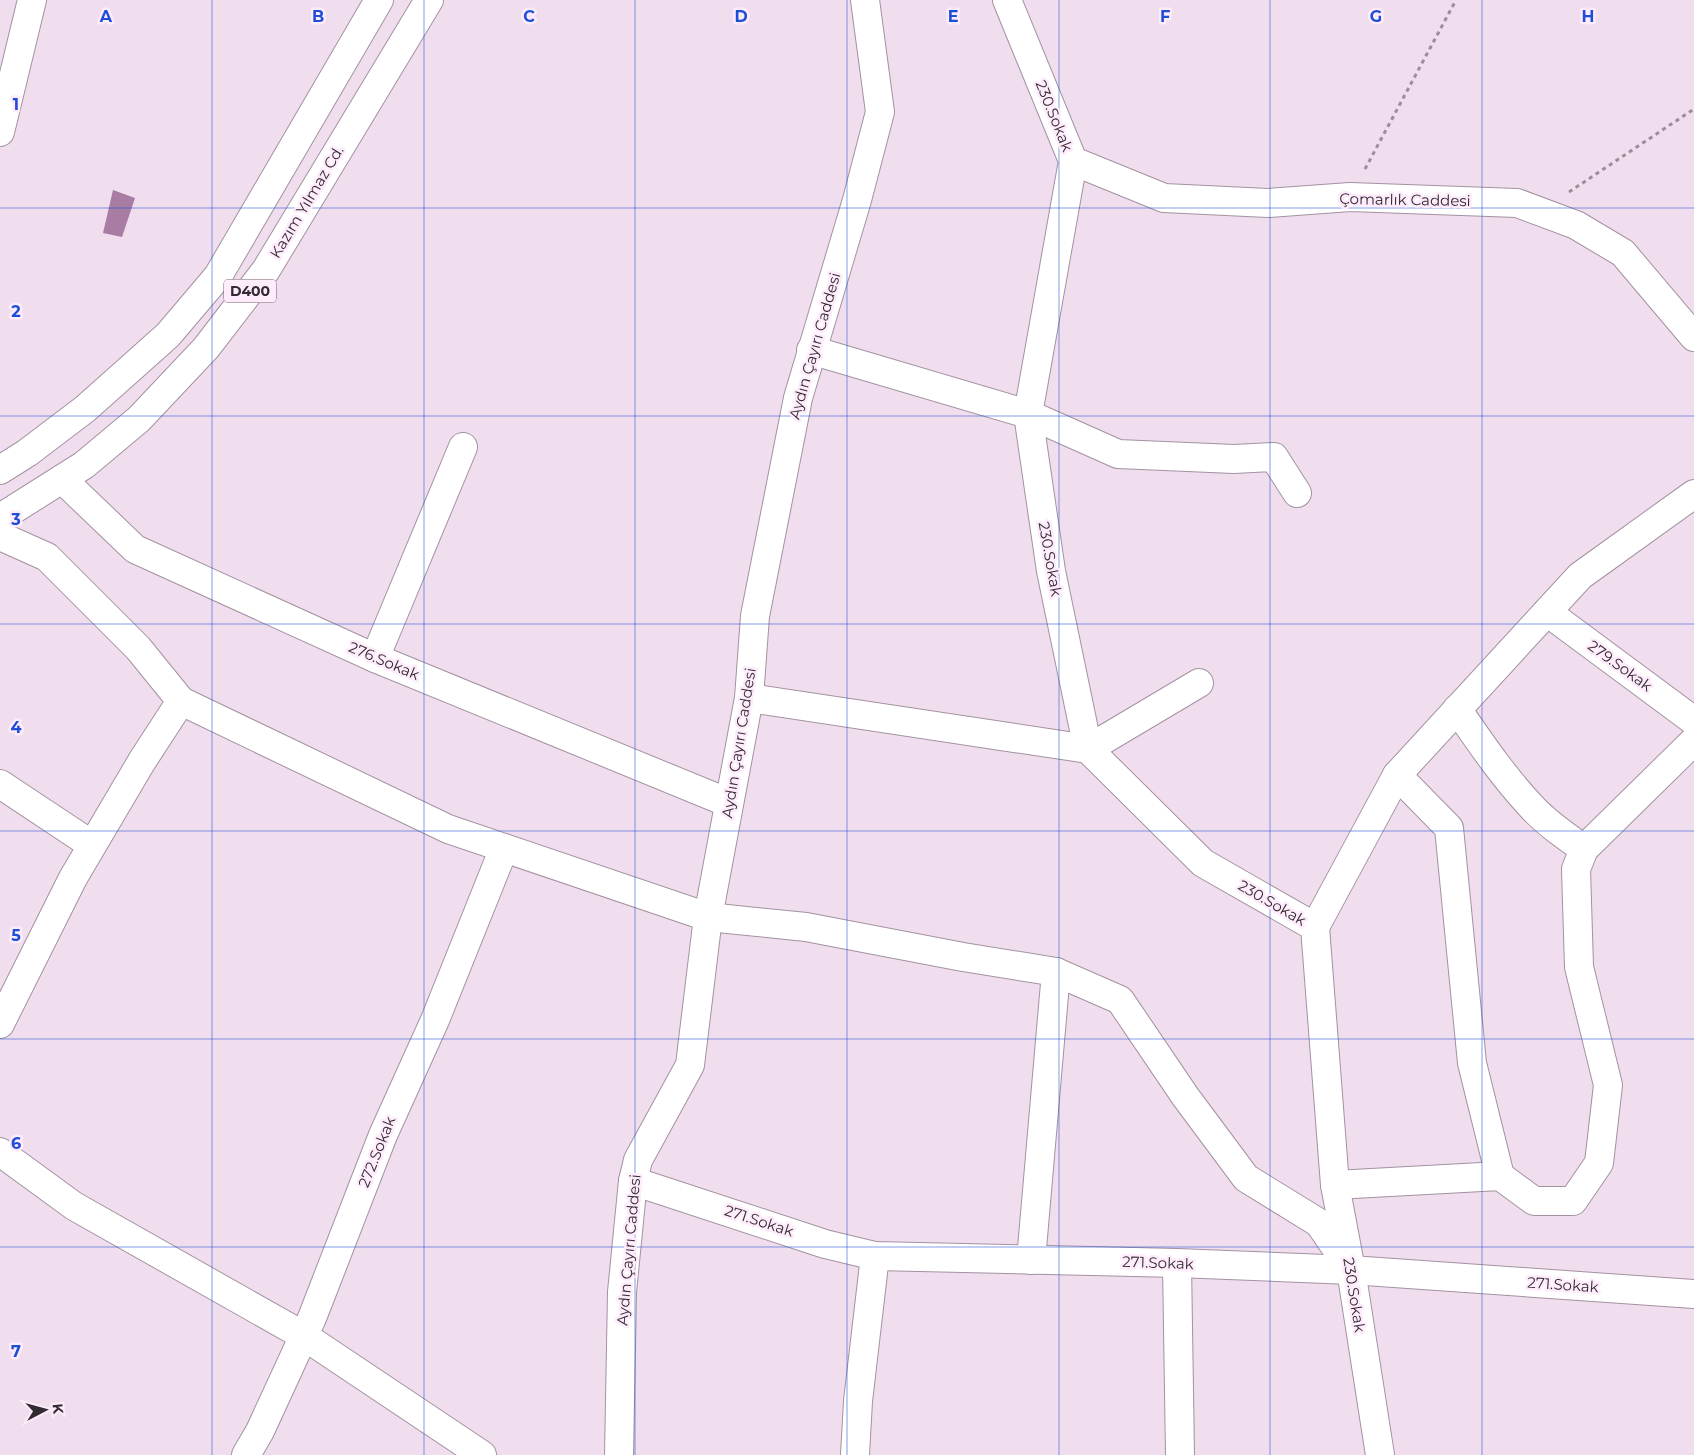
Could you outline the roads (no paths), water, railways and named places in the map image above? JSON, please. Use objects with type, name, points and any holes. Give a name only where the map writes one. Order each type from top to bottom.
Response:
[{"type":"main road","name":"D400","points":[[0,470],[27,453],[92,402],[168,335],[218,276],[379,0]]},
{"type":"main road","name":"Kazım Yılmaz Cd.","points":[[0,518],[84,465],[139,419],[206,348],[260,278],[429,0]]},
{"type":"main road","name":"Aydın Çayırı Caddesi","points":[[620,1455],[622,1292],[633,1181],[638,1160],[690,1065],[708,917],[749,698],[755,616],[798,398],[857,200],[880,112],[865,0]]},
{"type":"main road","name":"230.Sokak","points":[[1006,0],[1073,161],[1028,414],[1051,571],[1088,749],[1203,863],[1315,927],[1335,1185],[1351,1270],[1380,1455]]},
{"type":"main road","points":[[0,132],[5,86],[26,4]]},
{"type":"main road","name":"Çomarlık Caddesi","points":[[1073,161],[1164,198],[1268,203],[1350,197],[1517,203],[1576,225],[1623,253],[1694,337]]},
{"type":"main road","points":[[811,350],[1028,414],[1118,454],[1234,459],[1274,457],[1297,492]]},
{"type":"main road","points":[[375,658],[463,447]]},
{"type":"main road","name":"276.Sokak","points":[[62,479],[135,549],[375,658],[729,803]]},
{"type":"main road","points":[[1315,927],[1397,775],[1580,576],[1694,494]]},
{"type":"main road","points":[[0,536],[47,557],[138,648],[181,701],[448,829],[708,917],[806,927],[963,957],[1056,972],[1120,1000],[1185,1096],[1246,1178],[1319,1223],[1351,1270]]},
{"type":"main road","name":"279.Sokak","points":[[1547,612],[1694,721]]},
{"type":"main road","points":[[749,698],[1088,749],[1198,684]]},
{"type":"main road","points":[[0,1024],[73,878],[142,760],[181,701]]},
{"type":"main road","points":[[1457,709],[1498,768],[1531,807],[1566,837],[1584,849]]},
{"type":"main road","points":[[1335,1185],[1500,1176],[1534,1201],[1573,1201],[1599,1163],[1608,1085],[1579,967],[1576,869],[1584,849],[1694,741]]},
{"type":"main road","points":[[1397,775],[1449,828],[1472,1063],[1500,1176]]},
{"type":"main road","points":[[0,784],[92,845]]},
{"type":"main road","name":"272.Sokak","points":[[246,1455],[260,1431],[312,1318],[383,1135],[435,1020],[504,848]]},
{"type":"main road","points":[[1031,1260],[1056,972]]},
{"type":"main road","points":[[0,1152],[74,1206],[304,1336],[482,1455]]},
{"type":"main road","name":"271.Sokak","points":[[633,1181],[826,1244],[875,1256],[1177,1263],[1351,1270],[1694,1294]]},
{"type":"main road","points":[[855,1455],[858,1401],[875,1256]]},
{"type":"main road","points":[[1177,1263],[1180,1455]]}]
